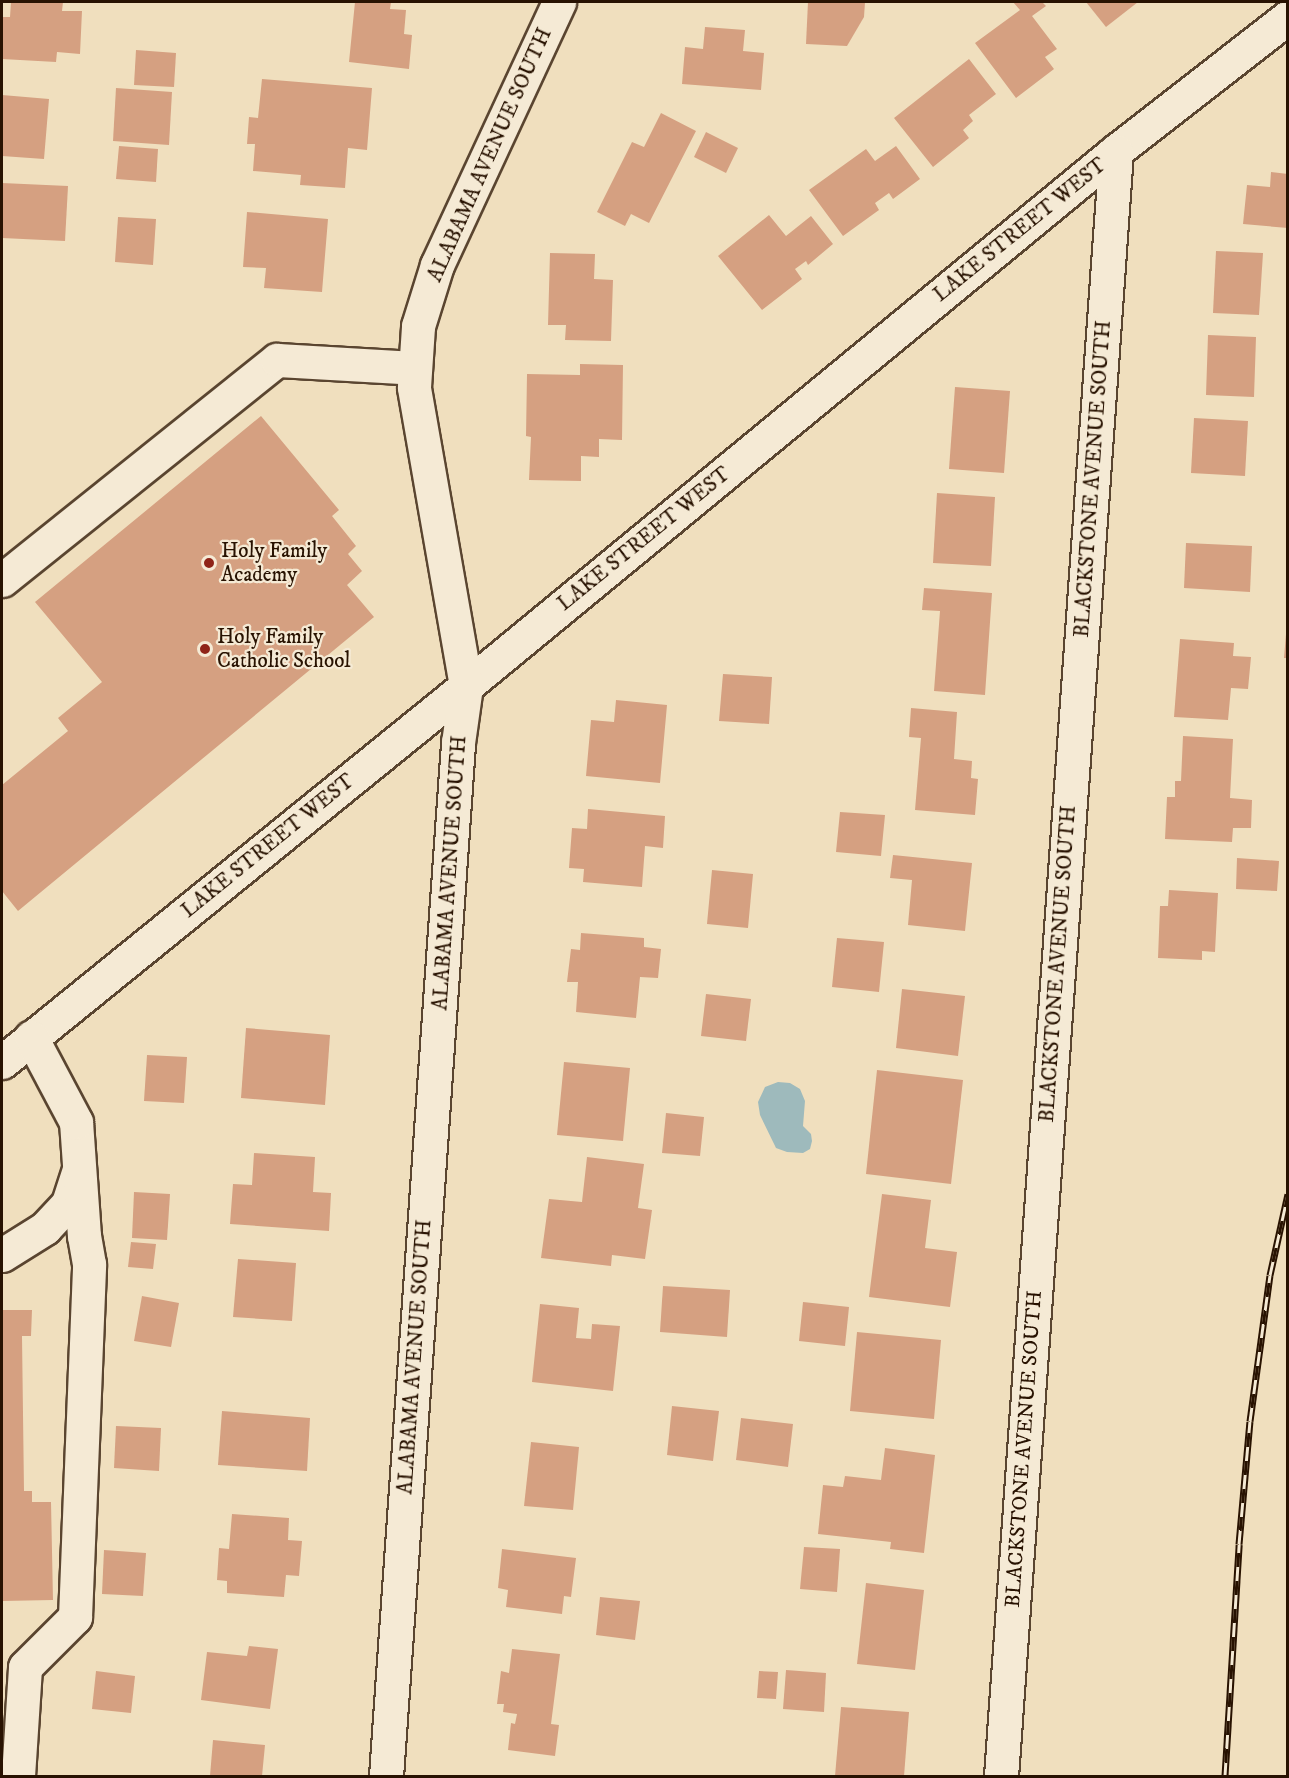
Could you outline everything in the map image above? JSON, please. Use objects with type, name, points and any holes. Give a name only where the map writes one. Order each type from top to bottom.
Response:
[{"type":"street","name":"ALABAMA AVENUE SOUTH","points":[[386,1776],[458,743],[466,686],[416,398],[418,326],[437,265],[559,2]]},
{"type":"street","name":"LAKE STREET WEST","points":[[2,1062],[466,686],[1116,151],[1287,17]]},
{"type":"street","name":"BLACKSTONE AVENUE SOUTH","points":[[1001,1776],[1116,151]]},
{"type":"street","points":[[2,580],[277,360],[416,368]]},
{"type":"street","points":[[18,1776],[13,1667],[75,1617],[89,1264],[84,1236],[76,1122],[31,1037]]},
{"type":"street","points":[[2,1255],[45,1228],[68,1203],[79,1168]]},
{"type":"water","points":[[778,1082],[790,1083],[800,1089],[805,1101],[803,1126],[811,1134],[812,1141],[810,1149],[803,1153],[787,1152],[776,1148],[760,1115],[758,1102],[765,1087]]},
{"type":"building","points":[[11,2],[63,2],[62,11],[82,11],[80,54],[57,52],[56,62],[2,59],[3,17],[10,17]]},
{"type":"building","points":[[355,2],[391,2],[390,9],[406,10],[404,34],[412,35],[409,69],[349,62]]},
{"type":"building","points":[[808,2],[865,2],[864,17],[847,46],[806,44]]},
{"type":"building","points":[[1013,2],[1042,2],[1046,6],[1032,16],[1057,49],[1045,57],[1054,69],[1016,98],[975,43],[1020,10]]},
{"type":"building","points":[[1086,2],[1138,2],[1106,27]]},
{"type":"building","points":[[705,27],[745,30],[743,51],[764,53],[761,90],[682,84],[685,47],[703,49]]},
{"type":"building","points":[[136,50],[176,53],[174,87],[134,85]]},
{"type":"building","points":[[969,59],[996,94],[969,115],[973,121],[963,130],[969,138],[933,167],[894,118]]},
{"type":"building","points":[[262,79],[372,88],[367,150],[348,148],[345,188],[300,185],[301,175],[253,171],[255,144],[247,144],[249,117],[258,118]]},
{"type":"building","points":[[116,88],[172,92],[169,145],[113,141]]},
{"type":"building","points":[[2,95],[49,99],[44,159],[2,156]]},
{"type":"building","points":[[661,113],[696,131],[649,223],[631,214],[625,226],[597,212],[632,142],[644,147]]},
{"type":"building","points":[[706,132],[738,148],[726,173],[694,157]]},
{"type":"building","points":[[119,146],[158,149],[156,182],[116,179]]},
{"type":"building","points":[[896,146],[920,179],[893,199],[889,193],[875,203],[879,210],[843,236],[809,190],[866,149],[875,161]]},
{"type":"building","points":[[1271,172],[1288,174],[1288,228],[1243,224],[1247,185],[1270,187]]},
{"type":"building","points":[[2,183],[68,186],[65,241],[2,238]]},
{"type":"building","points":[[247,212],[328,219],[322,292],[264,288],[266,268],[243,267]]},
{"type":"building","points":[[769,215],[786,236],[811,216],[833,244],[808,265],[806,261],[795,269],[802,279],[762,310],[718,256]]},
{"type":"building","points":[[118,217],[156,219],[153,265],[115,262]]},
{"type":"building","points":[[1216,251],[1263,253],[1259,315],[1213,313]]},
{"type":"building","points":[[550,253],[595,254],[594,279],[613,280],[611,341],[565,340],[566,325],[548,325]]},
{"type":"building","points":[[1208,335],[1256,337],[1254,397],[1206,395]]},
{"type":"building","points":[[580,364],[623,365],[622,440],[599,439],[599,457],[581,456],[581,481],[529,480],[531,437],[526,436],[527,374],[580,375]]},
{"type":"building","points":[[955,387],[1010,391],[1004,473],[949,469]]},
{"type":"building","name":"Holy Family Catholic School","points":[[261,416],[339,510],[332,516],[356,546],[348,554],[362,571],[347,585],[374,617],[18,911],[2,891],[2,785],[68,731],[58,718],[102,682],[35,602]]},
{"type":"building","points":[[1194,418],[1248,421],[1245,476],[1191,473]]},
{"type":"building","points":[[937,493],[995,497],[991,566],[933,563]]},
{"type":"building","points":[[1186,543],[1252,546],[1250,592],[1184,588]]},
{"type":"building","points":[[924,588],[992,593],[985,695],[934,691],[940,611],[922,610]]},
{"type":"building","points":[[1286,634],[1288,634],[1288,658],[1284,658]]},
{"type":"building","points":[[1180,639],[1234,643],[1233,656],[1251,657],[1248,689],[1231,688],[1228,720],[1174,717]]},
{"type":"building","points":[[723,674],[772,677],[769,724],[719,721]]},
{"type":"building","points":[[616,700],[667,705],[660,783],[586,776],[591,720],[614,722]]},
{"type":"building","points":[[911,708],[957,712],[954,759],[972,761],[971,778],[978,779],[975,815],[915,810],[921,738],[909,737]]},
{"type":"building","points":[[1183,736],[1233,739],[1230,798],[1252,800],[1251,828],[1233,828],[1232,842],[1165,839],[1167,797],[1175,797],[1175,781],[1181,781]]},
{"type":"building","points":[[588,809],[665,816],[663,848],[645,846],[642,887],[583,882],[584,869],[569,868],[572,828],[587,829]]},
{"type":"building","points":[[840,812],[885,815],[881,856],[836,852]]},
{"type":"building","points":[[893,855],[972,863],[965,931],[908,925],[912,880],[890,878]]},
{"type":"building","points":[[1237,858],[1279,861],[1277,891],[1236,889]]},
{"type":"building","points":[[712,870],[753,874],[748,928],[707,924]]},
{"type":"building","points":[[1169,890],[1218,893],[1215,952],[1202,951],[1202,960],[1158,958],[1160,906],[1168,906]]},
{"type":"building","points":[[581,933],[644,938],[644,947],[661,949],[658,978],[640,977],[636,1018],[576,1012],[578,982],[567,982],[571,949],[580,950]]},
{"type":"building","points":[[837,938],[884,942],[879,992],[832,987]]},
{"type":"building","points":[[902,989],[965,996],[958,1056],[896,1048]]},
{"type":"building","points":[[706,994],[751,999],[746,1041],[701,1036]]},
{"type":"building","points":[[246,1028],[330,1035],[325,1105],[241,1098]]},
{"type":"building","points":[[147,1055],[187,1057],[184,1103],[144,1101]]},
{"type":"building","points":[[564,1062],[630,1068],[623,1141],[557,1135]]},
{"type":"building","points":[[877,1070],[963,1080],[951,1184],[866,1174]]},
{"type":"building","points":[[666,1113],[704,1117],[700,1156],[662,1153]]},
{"type":"building","points":[[254,1153],[315,1157],[313,1192],[331,1193],[329,1231],[230,1224],[233,1184],[252,1185]]},
{"type":"building","points":[[587,1157],[644,1164],[638,1208],[652,1210],[645,1259],[612,1255],[611,1266],[541,1258],[549,1199],[582,1202]]},
{"type":"building","points":[[134,1192],[170,1194],[167,1240],[132,1238]]},
{"type":"building","points":[[882,1194],[931,1200],[925,1248],[957,1252],[950,1307],[869,1297]]},
{"type":"building","points":[[131,1242],[156,1244],[153,1269],[128,1267]]},
{"type":"building","points":[[238,1259],[296,1263],[292,1321],[233,1317]]},
{"type":"building","points":[[663,1286],[730,1290],[727,1337],[660,1332]]},
{"type":"building","points":[[142,1296],[179,1303],[171,1347],[134,1341]]},
{"type":"building","points":[[803,1302],[849,1307],[845,1346],[799,1341]]},
{"type":"building","points":[[540,1304],[579,1308],[576,1338],[591,1339],[592,1324],[620,1326],[613,1391],[532,1382]]},
{"type":"building","points":[[2,1310],[32,1310],[31,1336],[22,1336],[24,1491],[32,1491],[32,1502],[51,1502],[53,1600],[2,1601]]},
{"type":"building","points":[[857,1332],[941,1340],[934,1419],[850,1411]]},
{"type":"building","points":[[672,1406],[719,1411],[713,1461],[667,1455]]},
{"type":"building","points":[[222,1411],[310,1418],[307,1471],[218,1465]]},
{"type":"building","points":[[741,1418],[793,1424],[788,1467],[736,1460]]},
{"type":"building","points":[[116,1426],[161,1428],[159,1471],[114,1468]]},
{"type":"building","points":[[531,1442],[579,1447],[573,1510],[524,1506]]},
{"type":"building","points":[[885,1448],[935,1455],[924,1553],[890,1549],[891,1542],[818,1534],[823,1485],[843,1487],[845,1476],[881,1480]]},
{"type":"building","points":[[232,1514],[289,1518],[288,1540],[302,1541],[299,1576],[286,1575],[284,1597],[227,1593],[227,1581],[217,1580],[219,1548],[229,1549]]},
{"type":"building","points":[[804,1547],[840,1549],[837,1592],[800,1589]]},
{"type":"building","points":[[502,1549],[576,1558],[571,1597],[564,1596],[562,1614],[506,1607],[508,1590],[498,1588]]},
{"type":"building","points":[[104,1550],[146,1553],[143,1596],[102,1594]]},
{"type":"building","points":[[866,1583],[924,1590],[915,1670],[857,1664]]},
{"type":"building","points":[[600,1597],[640,1601],[635,1640],[596,1635]]},
{"type":"building","points":[[249,1646],[278,1649],[270,1709],[201,1700],[207,1652],[247,1656]]},
{"type":"building","points":[[512,1649],[560,1654],[551,1724],[559,1725],[555,1756],[508,1750],[511,1723],[515,1724],[517,1714],[503,1712],[504,1704],[497,1704],[501,1671],[509,1673]]},
{"type":"building","points":[[786,1670],[826,1673],[824,1712],[783,1709]]},
{"type":"building","points":[[96,1671],[135,1676],[131,1713],[92,1709]]},
{"type":"building","points":[[759,1671],[778,1672],[776,1699],[757,1698]]},
{"type":"building","points":[[841,1707],[909,1712],[904,1776],[835,1776]]},
{"type":"building","points":[[213,1740],[265,1745],[262,1776],[210,1776]]},
{"type":"railway","points":[[1225,1776],[1239,1544],[1250,1421],[1270,1275],[1288,1194]]},
{"type":"place","name":"Holy Family Academy","points":[[209,563]]},
{"type":"place","name":"Holy Family Catholic School","points":[[205,649]]}]
